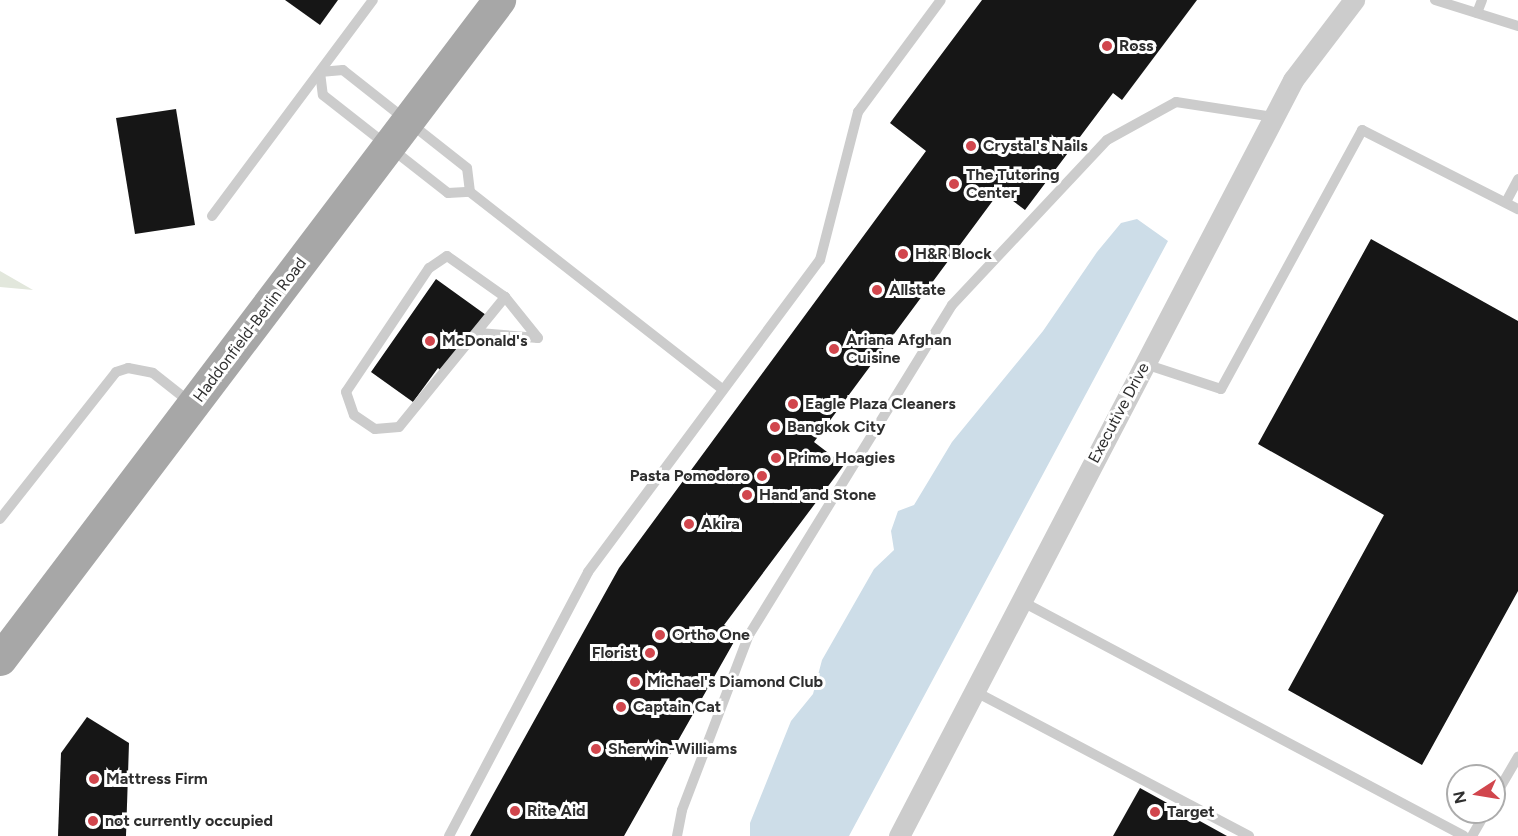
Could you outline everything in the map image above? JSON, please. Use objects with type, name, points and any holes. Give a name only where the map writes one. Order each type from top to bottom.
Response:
[{"type":"main road","name":"Haddonfield-Berlin Road","points":[[0,659],[499,0]]},
{"type":"street","name":"Executive Drive","points":[[899,836],[1293,80],[1354,0]]},
{"type":"lane","points":[[212,216],[373,0]]},
{"type":"lane","points":[[449,836],[588,572],[820,260],[858,112],[941,0]]},
{"type":"lane","points":[[1435,0],[1518,26]]},
{"type":"lane","points":[[1477,14],[1482,0]]},
{"type":"lane","points":[[320,72],[343,70],[448,193],[470,192],[723,390]]},
{"type":"lane","points":[[320,72],[323,95],[467,168],[470,192]]},
{"type":"lane","points":[[677,836],[681,810],[749,634],[952,305],[1107,140],[1176,102],[1274,117]]},
{"type":"lane","points":[[1145,364],[1221,389],[1362,130],[1518,208]]},
{"type":"lane","points":[[1506,202],[1518,179]]},
{"type":"lane","points":[[479,333],[538,338],[505,297],[447,256],[429,268],[346,392],[354,415],[375,429],[399,427],[479,333],[505,297]]},
{"type":"lane","points":[[0,519],[116,372],[128,368],[153,373],[193,405]]},
{"type":"lane","points":[[1021,601],[1464,836]]},
{"type":"lane","points":[[974,691],[1249,836]]},
{"type":"lane","points":[[1506,777],[1518,756]]},
{"type":"shaded area","points":[[1137,219],[1168,241],[849,836],[750,836],[750,823],[791,721],[813,694],[822,660],[874,569],[894,550],[891,531],[898,511],[914,505],[952,442],[1043,331],[1097,252],[1121,223]]},
{"type":"shaded area","points":[[0,271],[33,290],[0,287]]},
{"type":"building","points":[[285,0],[338,0],[320,25]]},
{"type":"building","points":[[982,0],[1197,0],[1122,100],[1113,93],[1025,210],[1000,191],[814,442],[844,465],[724,625],[739,633],[624,836],[470,836],[619,568],[926,151],[890,123]]},
{"type":"building","points":[[176,109],[195,225],[135,234],[116,118]]},
{"type":"building","points":[[1371,239],[1518,321],[1518,591],[1422,765],[1288,690],[1384,515],[1258,444]]},
{"type":"building","name":"McDonald's","points":[[436,279],[486,315],[444,373],[438,368],[413,402],[371,372]]},
{"type":"building","name":"Mattress Firm","points":[[87,717],[129,743],[126,836],[58,836],[61,753]]},
{"type":"building","name":"Target","points":[[1140,788],[1227,836],[1113,836]]},
{"type":"place","name":"Ross","points":[[1107,46]]},
{"type":"place","name":"Crystal's Nails","points":[[971,146]]},
{"type":"place","name":"The Tutoring Center","points":[[954,184]]},
{"type":"place","name":"H&R Block","points":[[903,254]]},
{"type":"place","name":"Allstate","points":[[877,290]]},
{"type":"place","name":"McDonald's","points":[[430,341]]},
{"type":"place","name":"Ariana Afghan Cuisine","points":[[834,349]]},
{"type":"place","name":"Eagle Plaza Cleaners","points":[[793,404]]},
{"type":"place","name":"Bangkok City","points":[[775,427]]},
{"type":"place","name":"Primo Hoagies","points":[[776,458]]},
{"type":"place","name":"Pasta Pomodoro","points":[[762,476]]},
{"type":"place","name":"Hand and Stone","points":[[747,495]]},
{"type":"place","name":"Akira","points":[[689,524]]},
{"type":"place","name":"Ortho One","points":[[660,635]]},
{"type":"place","name":"Florist","points":[[650,653]]},
{"type":"place","name":"Michael's Diamond Club","points":[[635,682]]},
{"type":"place","name":"Captain Cat","points":[[621,707]]},
{"type":"place","name":"Sherwin-Williams","points":[[596,749]]},
{"type":"place","name":"Mattress Firm","points":[[94,779]]},
{"type":"place","name":"Rite Aid","points":[[515,811]]},
{"type":"place","name":"Target","points":[[1155,812]]},
{"type":"place","name":"not currently occupied","points":[[93,821]]}]
